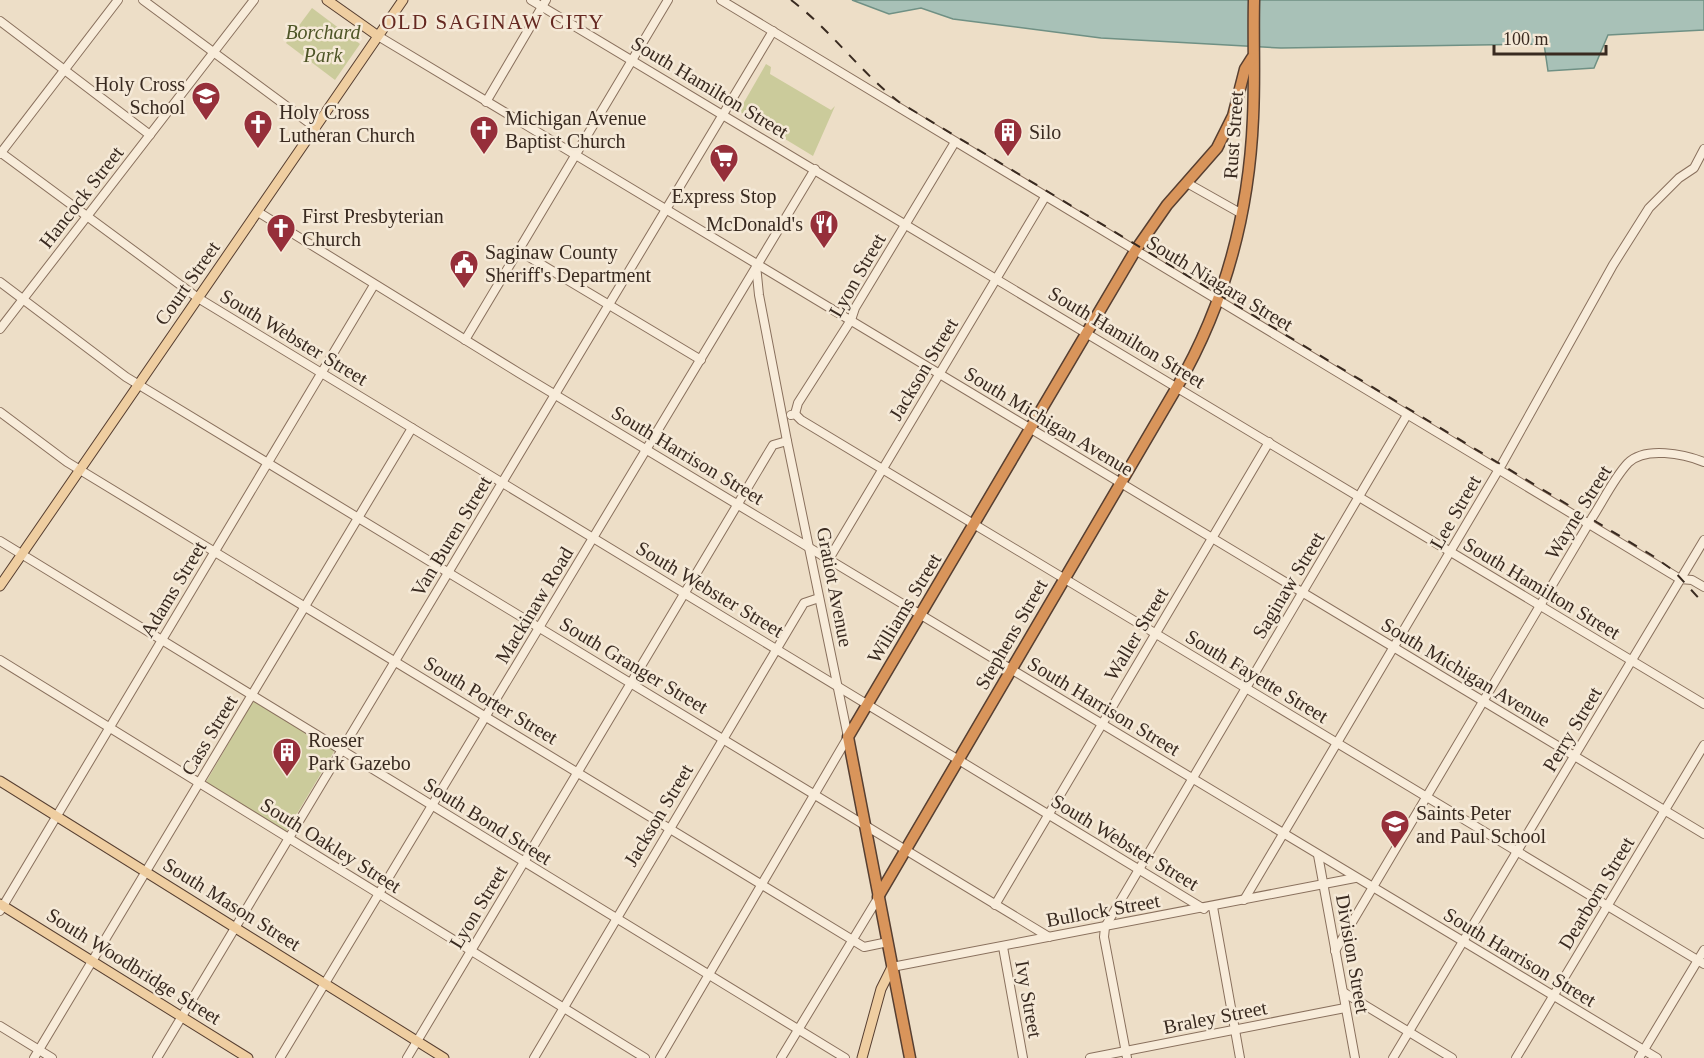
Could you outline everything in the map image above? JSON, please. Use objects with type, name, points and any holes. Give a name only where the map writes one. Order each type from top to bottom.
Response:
[{"type":"highway","points":[[1252,58],[1254,0]]},
{"type":"highway","name":"Williams Street","points":[[848,737],[1135,251],[1163,209],[1217,148],[1228,128],[1240,93],[1245,69],[1252,58]]},
{"type":"highway","name":"Rust Street","points":[[1242,214],[1252,142],[1255,69],[1252,58]]},
{"type":"highway","name":"Stephens Street","points":[[878,898],[905,848],[1177,387],[1219,301],[1242,214]]},
{"type":"highway","name":"Gratiot Avenue","points":[[848,737],[910,1058]]},
{"type":"main road","points":[[327,0],[378,36]]},
{"type":"main road","name":"Court Street","points":[[0,586],[403,0]]},
{"type":"main road","name":"South Mason Street","points":[[0,781],[444,1058]]},
{"type":"main road","name":"South Woodbridge Street","points":[[1,907],[248,1058]]},
{"type":"main road","points":[[862,1058],[882,989],[892,967]]},
{"type":"street","points":[[0,153],[118,0]]},
{"type":"street","points":[[143,0],[316,128]]},
{"type":"street","name":"Hancock Street","points":[[0,329],[254,0]]},
{"type":"street","name":"South Hamilton Street","points":[[531,0],[544,3],[723,116],[906,223],[1704,704]]},
{"type":"street","points":[[465,340],[668,0]]},
{"type":"street","name":"South Niagara Street","points":[[721,0],[1680,579],[1692,580],[1704,587]]},
{"type":"street","points":[[486,102],[544,3]]},
{"type":"street","points":[[0,21],[150,135]]},
{"type":"street","name":"Van Buren Street","points":[[156,1058],[773,31]]},
{"type":"street","name":"South Michigan Avenue","points":[[378,36],[1704,834]]},
{"type":"street","name":"Lyon Street","points":[[795,414],[798,403],[955,142]]},
{"type":"street","name":"Lee Street","points":[[1244,900],[1499,470],[1613,265],[1649,208],[1679,178],[1694,168],[1704,149]]},
{"type":"street","name":"South Webster Street","points":[[0,153],[198,298],[1139,870],[1208,908]]},
{"type":"street","name":"Mackinaw Road","points":[[280,1058],[815,170]]},
{"type":"street","points":[[1187,183],[1242,214]]},
{"type":"street","name":"Jackson Street","points":[[830,559],[1045,196]]},
{"type":"street","name":"South Harrison Street","points":[[258,212],[554,394],[1657,1058]]},
{"type":"street","points":[[519,250],[701,360]]},
{"type":"street","name":"Gratiot Avenue","points":[[756,265],[759,295],[787,441],[848,737]]},
{"type":"street","name":"South Granger Street","points":[[0,282],[126,377],[140,383],[1049,937]]},
{"type":"street","name":"Adams Street","points":[[1,907],[374,285]]},
{"type":"street","name":"South Porter Street","points":[[0,412],[79,469],[864,947],[888,942]]},
{"type":"street","points":[[783,416],[795,414]]},
{"type":"street","name":"South Fayette Street","points":[[795,414],[882,469],[1701,962]]},
{"type":"street","name":"Saginaw Street","points":[[1106,927],[1407,415]]},
{"type":"street","name":"Cass Street","points":[[37,1054],[412,429]]},
{"type":"street","name":"Lyon Street","points":[[407,1058],[773,445],[787,441]]},
{"type":"street","name":"Waller Street","points":[[995,905],[1269,442]]},
{"type":"street","name":"Wayne Street","points":[[1335,951],[1589,524],[1629,462],[1644,456],[1679,454],[1704,462]]},
{"type":"street","name":"Perry Street","points":[[1393,1058],[1704,540]]},
{"type":"street","name":"South Bond Street","points":[[0,541],[845,1058]]},
{"type":"street","name":"Jackson Street","points":[[534,1058],[804,603],[819,598]]},
{"type":"street","name":"South Oakley Street","points":[[0,660],[645,1058]]},
{"type":"street","name":"Williams Street","points":[[660,1058],[848,737]]},
{"type":"street","name":"Dearborn Street","points":[[1516,1058],[1704,745]]},
{"type":"street","name":"Division Street","points":[[1318,855],[1355,1058]]},
{"type":"street","name":"Bullock Street","points":[[892,967],[1355,878]]},
{"type":"street","name":"Stephens Street","points":[[781,1058],[878,898]]},
{"type":"street","points":[[1208,908],[1240,1058]]},
{"type":"street","points":[[1106,927],[1104,937],[1126,1055]]},
{"type":"street","name":"Ivy Street","points":[[1003,947],[1023,1058]]},
{"type":"street","points":[[1639,1058],[1701,962],[1704,950]]},
{"type":"street","points":[[1343,992],[1452,1058]]},
{"type":"street","name":"Braley Street","points":[[1090,1058],[1126,1055],[1235,1029],[1346,1008]]},
{"type":"street","points":[[0,1026],[37,1054],[52,1058]]},
{"type":"green space","name":"Borchard Park","points":[[312,8],[360,44],[335,80],[286,43]]},
{"type":"green space","points":[[766,64],[771,67],[770,74],[831,110],[835,106],[813,156],[739,111]]},
{"type":"green space","points":[[253,701],[335,750],[286,832],[206,782]]},
{"type":"shaded area","points":[[852,0],[1704,0],[1704,30],[1608,35],[1594,68],[1548,71],[1544,44],[1281,48],[1101,38],[953,19],[921,8],[889,14]]},
{"type":"railway","points":[[791,0],[899,102],[1653,556],[1674,571],[1704,604]]},
{"type":"place","name":"Holy Cross School","points":[[206,122]]},
{"type":"place","name":"Holy Cross Lutheran Church","points":[[258,150]]},
{"type":"place","name":"Michigan Avenue Baptist Church","points":[[484,156]]},
{"type":"place","name":"Silo","points":[[1008,158]]},
{"type":"place","name":"Express Stop","points":[[724,184]]},
{"type":"place","name":"McDonald's","points":[[824,250]]},
{"type":"place","name":"First Presbyterian Church","points":[[281,254]]},
{"type":"place","name":"Saginaw County Sheriff's Department","points":[[464,290]]},
{"type":"place","name":"Roeser Park Gazebo","points":[[287,778]]},
{"type":"place","name":"Saints Peter and Paul School","points":[[1395,850]]},
{"type":"district","name":"OLD SAGINAW CITY","points":[[493,22]]}]
